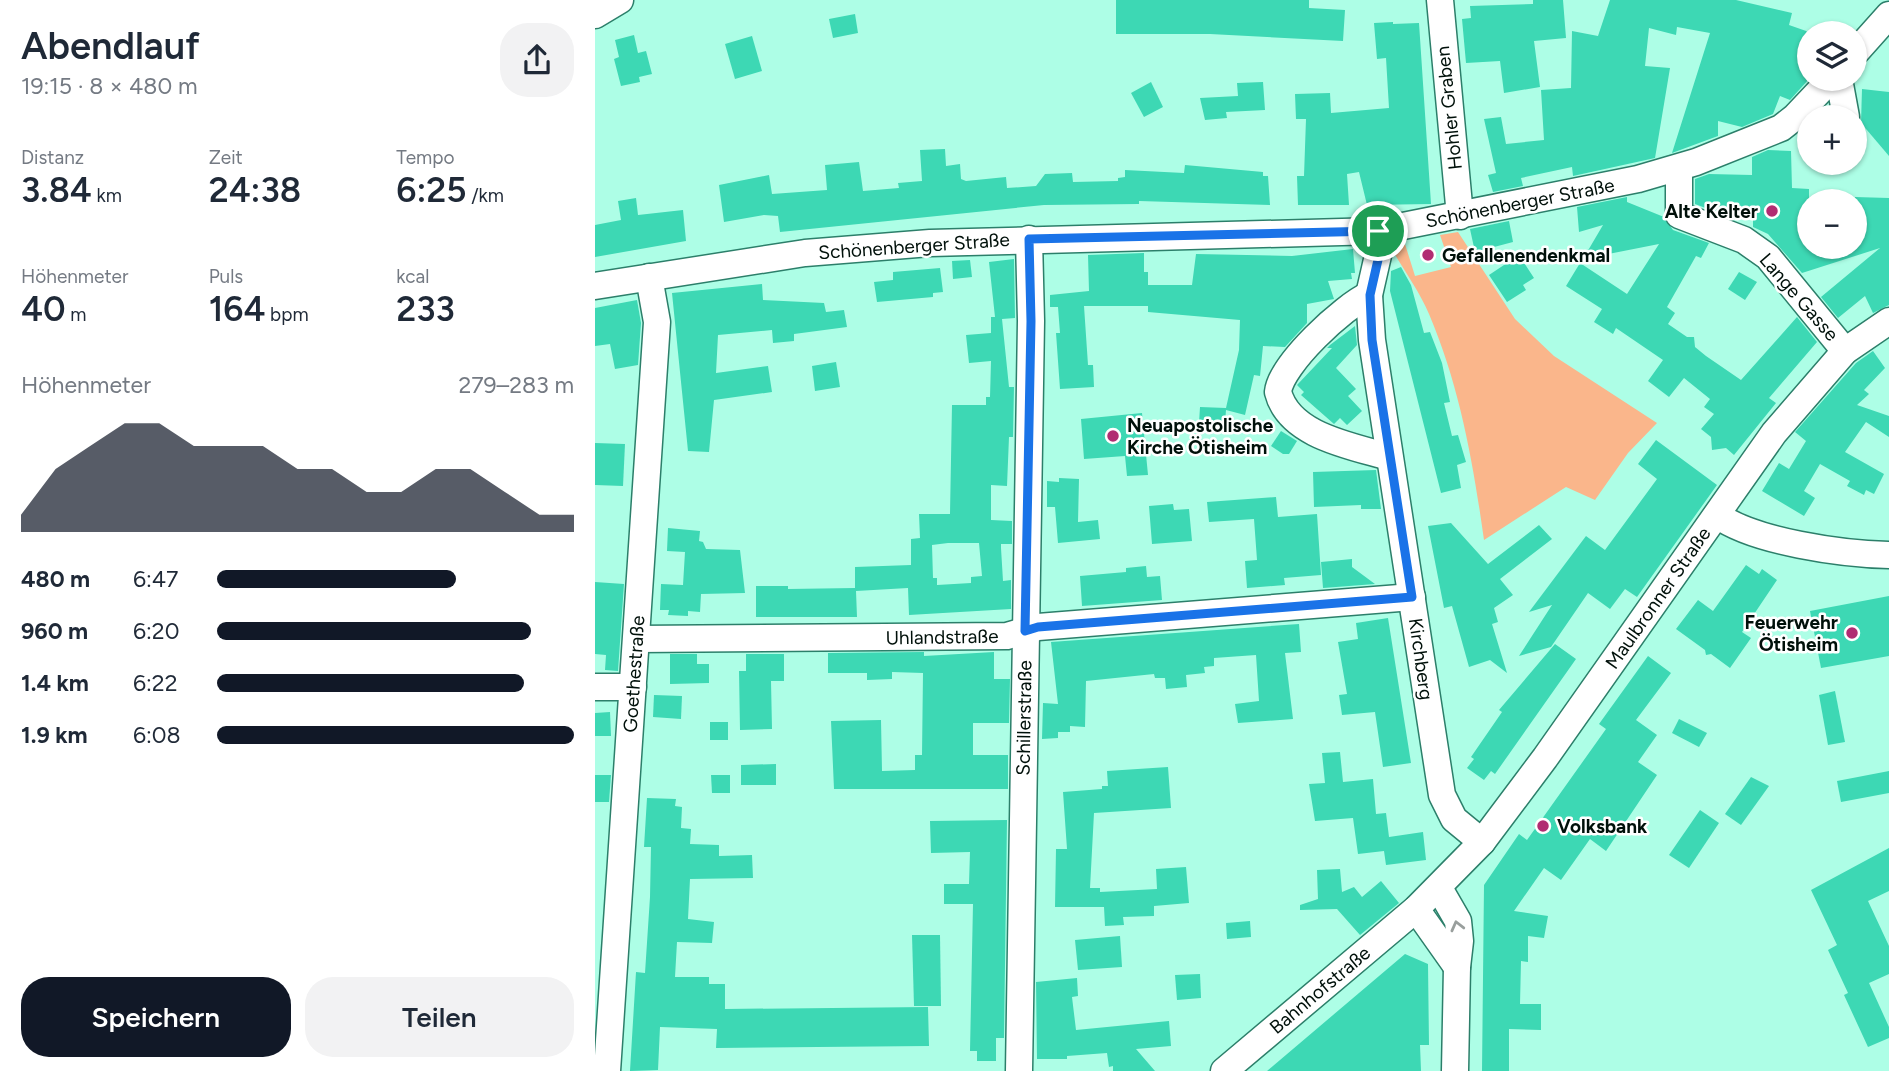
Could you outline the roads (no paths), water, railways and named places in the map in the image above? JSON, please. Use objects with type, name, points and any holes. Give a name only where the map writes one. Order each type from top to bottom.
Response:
[{"type":"street","points":[[595,15],[620,0]]},
{"type":"street","name":"Hohler Graben","points":[[1440,0],[1460,216]]},
{"type":"street","points":[[1867,40],[1889,15]]},
{"type":"street","name":"Schönenberger Straße","points":[[595,286],[805,253],[1029,239],[1378,231],[1460,216],[1679,167],[1747,144],[1781,128],[1820,91]]},
{"type":"street","name":"Lange Gasse","points":[[1679,167],[1679,215],[1755,246],[1768,257],[1845,351]]},
{"type":"street","name":"Kirchberg","points":[[1378,231],[1380,251],[1370,295],[1372,340],[1441,795],[1454,819],[1482,842]]},
{"type":"street","name":"Schillerstraße","points":[[1019,1071],[1031,321],[1029,239]]},
{"type":"street","name":"Goethestraße","points":[[607,1071],[657,322],[649,277]]},
{"type":"street","points":[[1370,295],[1356,301],[1339,315],[1288,369],[1279,384],[1278,392],[1287,411],[1302,425],[1342,444],[1389,457]]},
{"type":"street","name":"Maulbronner Straße","points":[[1416,909],[1482,842],[1545,758],[1774,433],[1845,351],[1889,321]]},
{"type":"street","points":[[1717,515],[1726,522],[1809,547],[1832,552],[1889,555]]},
{"type":"street","name":"Uhlandstraße","points":[[637,639],[1007,636],[1038,627],[1412,597]]},
{"type":"street","points":[[595,687],[633,687]]},
{"type":"street","points":[[1439,888],[1458,921],[1460,941],[1455,1071]]},
{"type":"street","points":[[1416,909],[1457,967]]},
{"type":"street","name":"Bahnhofstraße","points":[[1224,1071],[1416,909]]},
{"type":"place","name":"Alte Kelter","points":[[1772,211]]},
{"type":"place","name":"Gefallenendenkmal","points":[[1428,255]]},
{"type":"place","name":"Neuapostolische Kirche Ötisheim","points":[[1113,436]]},
{"type":"place","name":"Feuerwehr Ötisheim","points":[[1852,633]]},
{"type":"place","name":"Volksbank","points":[[1543,826]]}]
